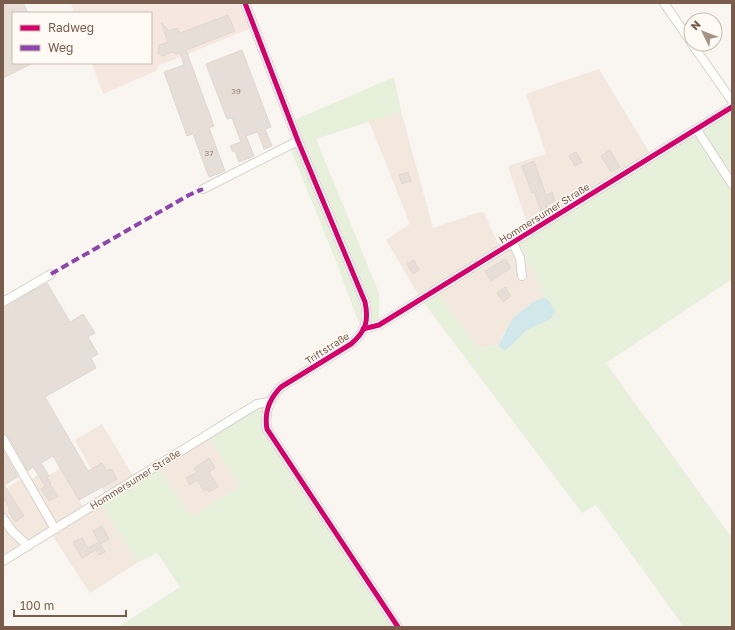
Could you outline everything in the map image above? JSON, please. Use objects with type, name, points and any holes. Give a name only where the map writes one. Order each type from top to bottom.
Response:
[{"type":"street","name":"Triftstraße","points":[[245,3],[298,142],[365,302],[368,315],[367,322],[357,339],[281,387],[269,402]]},
{"type":"street","points":[[664,3],[683,30]]},
{"type":"street","points":[[698,52],[732,101]]},
{"type":"street","name":"Hommersumer Straße","points":[[363,329],[380,325],[732,107]]},
{"type":"street","points":[[696,130],[732,184]]},
{"type":"street","points":[[203,188],[298,142]]},
{"type":"street","points":[[513,243],[520,258],[522,276]]},
{"type":"street","points":[[3,302],[51,274]]},
{"type":"street","points":[[269,402],[266,421],[267,429],[398,627]]},
{"type":"street","name":"Hommersumer Straße","points":[[3,561],[257,404],[269,402]]},
{"type":"street","points":[[3,439],[55,529]]},
{"type":"street","points":[[3,518],[12,531],[28,546]]},
{"type":"shaded area","points":[[71,3],[245,3],[254,27],[158,66],[156,71],[103,94],[92,64],[152,64],[152,12],[74,12]]},
{"type":"shaded area","points":[[599,69],[652,157],[530,232],[508,166],[546,154],[526,94]]},
{"type":"shaded area","points":[[401,111],[433,228],[480,212],[484,213],[501,250],[517,240],[545,297],[533,302],[504,333],[498,346],[478,348],[435,290],[421,299],[386,240],[410,224],[369,121]]},
{"type":"shaded area","points":[[102,424],[135,479],[107,496],[75,440]]},
{"type":"shaded area","points":[[207,435],[240,486],[192,517],[158,465]]},
{"type":"shaded area","points":[[61,468],[85,510],[99,501],[137,563],[90,593],[50,532],[3,561],[3,490],[23,478],[26,483],[38,475],[42,480]]},
{"type":"green space","points":[[394,77],[401,111],[316,139],[379,293],[379,325],[363,329],[359,323],[334,256],[289,145],[298,141],[290,122]]},
{"type":"green space","points":[[732,107],[732,279],[606,363],[732,538],[732,627],[684,627],[596,505],[582,513],[421,299],[435,290],[478,348],[498,346],[507,351],[527,330],[551,319],[550,302],[545,297],[517,240]]},
{"type":"green space","points":[[269,402],[265,421],[398,627],[118,627],[180,587],[157,553],[137,563],[99,501],[158,465],[192,517],[240,486],[207,435]]},
{"type":"water","points":[[545,297],[550,302],[555,312],[551,319],[527,330],[506,351],[498,346],[513,318],[533,302]]},
{"type":"building","points":[[3,3],[23,3],[28,12],[12,12],[12,64],[31,64],[3,78]]},
{"type":"building","points":[[228,15],[235,31],[186,50],[214,126],[209,128],[225,171],[209,177],[193,134],[187,136],[164,72],[184,65],[180,53],[176,54],[172,52],[162,56],[158,53],[159,45],[168,42],[161,22],[169,31],[177,28],[180,33]]},
{"type":"building","points":[[242,50],[271,127],[265,129],[272,146],[264,149],[258,132],[246,136],[254,156],[239,162],[235,151],[233,152],[230,146],[241,142],[232,118],[227,119],[206,64]]},
{"type":"building","points":[[610,150],[620,167],[611,172],[601,156]]},
{"type":"building","points":[[576,152],[582,162],[575,166],[569,156]]},
{"type":"building","points":[[534,161],[546,195],[552,192],[555,201],[546,205],[547,208],[541,211],[534,192],[532,193],[522,166]]},
{"type":"building","points":[[408,172],[411,181],[402,184],[399,175]]},
{"type":"building","points":[[505,259],[511,268],[491,281],[485,271]]},
{"type":"building","points":[[414,260],[419,270],[413,274],[407,264]]},
{"type":"building","points":[[47,283],[70,322],[83,314],[95,333],[88,337],[98,354],[91,358],[96,368],[45,397],[88,471],[102,463],[107,471],[111,469],[117,479],[79,500],[53,456],[41,463],[49,476],[47,477],[51,483],[50,484],[58,496],[49,501],[41,489],[45,486],[33,467],[28,471],[8,436],[3,434],[3,307]]},
{"type":"building","points":[[505,287],[511,296],[503,302],[497,293]]},
{"type":"building","points":[[3,450],[18,477],[4,485],[24,516],[15,522],[3,497]]},
{"type":"building","points":[[209,458],[215,468],[209,472],[218,487],[209,492],[207,489],[204,491],[197,480],[190,485],[186,478],[197,472],[194,468]]},
{"type":"building","points":[[102,526],[109,539],[100,544],[93,531]]},
{"type":"building","points":[[82,538],[88,548],[99,542],[105,552],[99,555],[96,550],[82,558],[73,542]]},
{"type":"marked path","points":[[51,274],[189,195],[203,189]]},
{"type":"cycle path","points":[[245,3],[298,141],[365,302],[367,315],[363,330],[351,344],[281,387],[273,396],[267,411],[267,429],[398,627]]},
{"type":"cycle path","points":[[363,329],[379,325],[732,107]]}]
